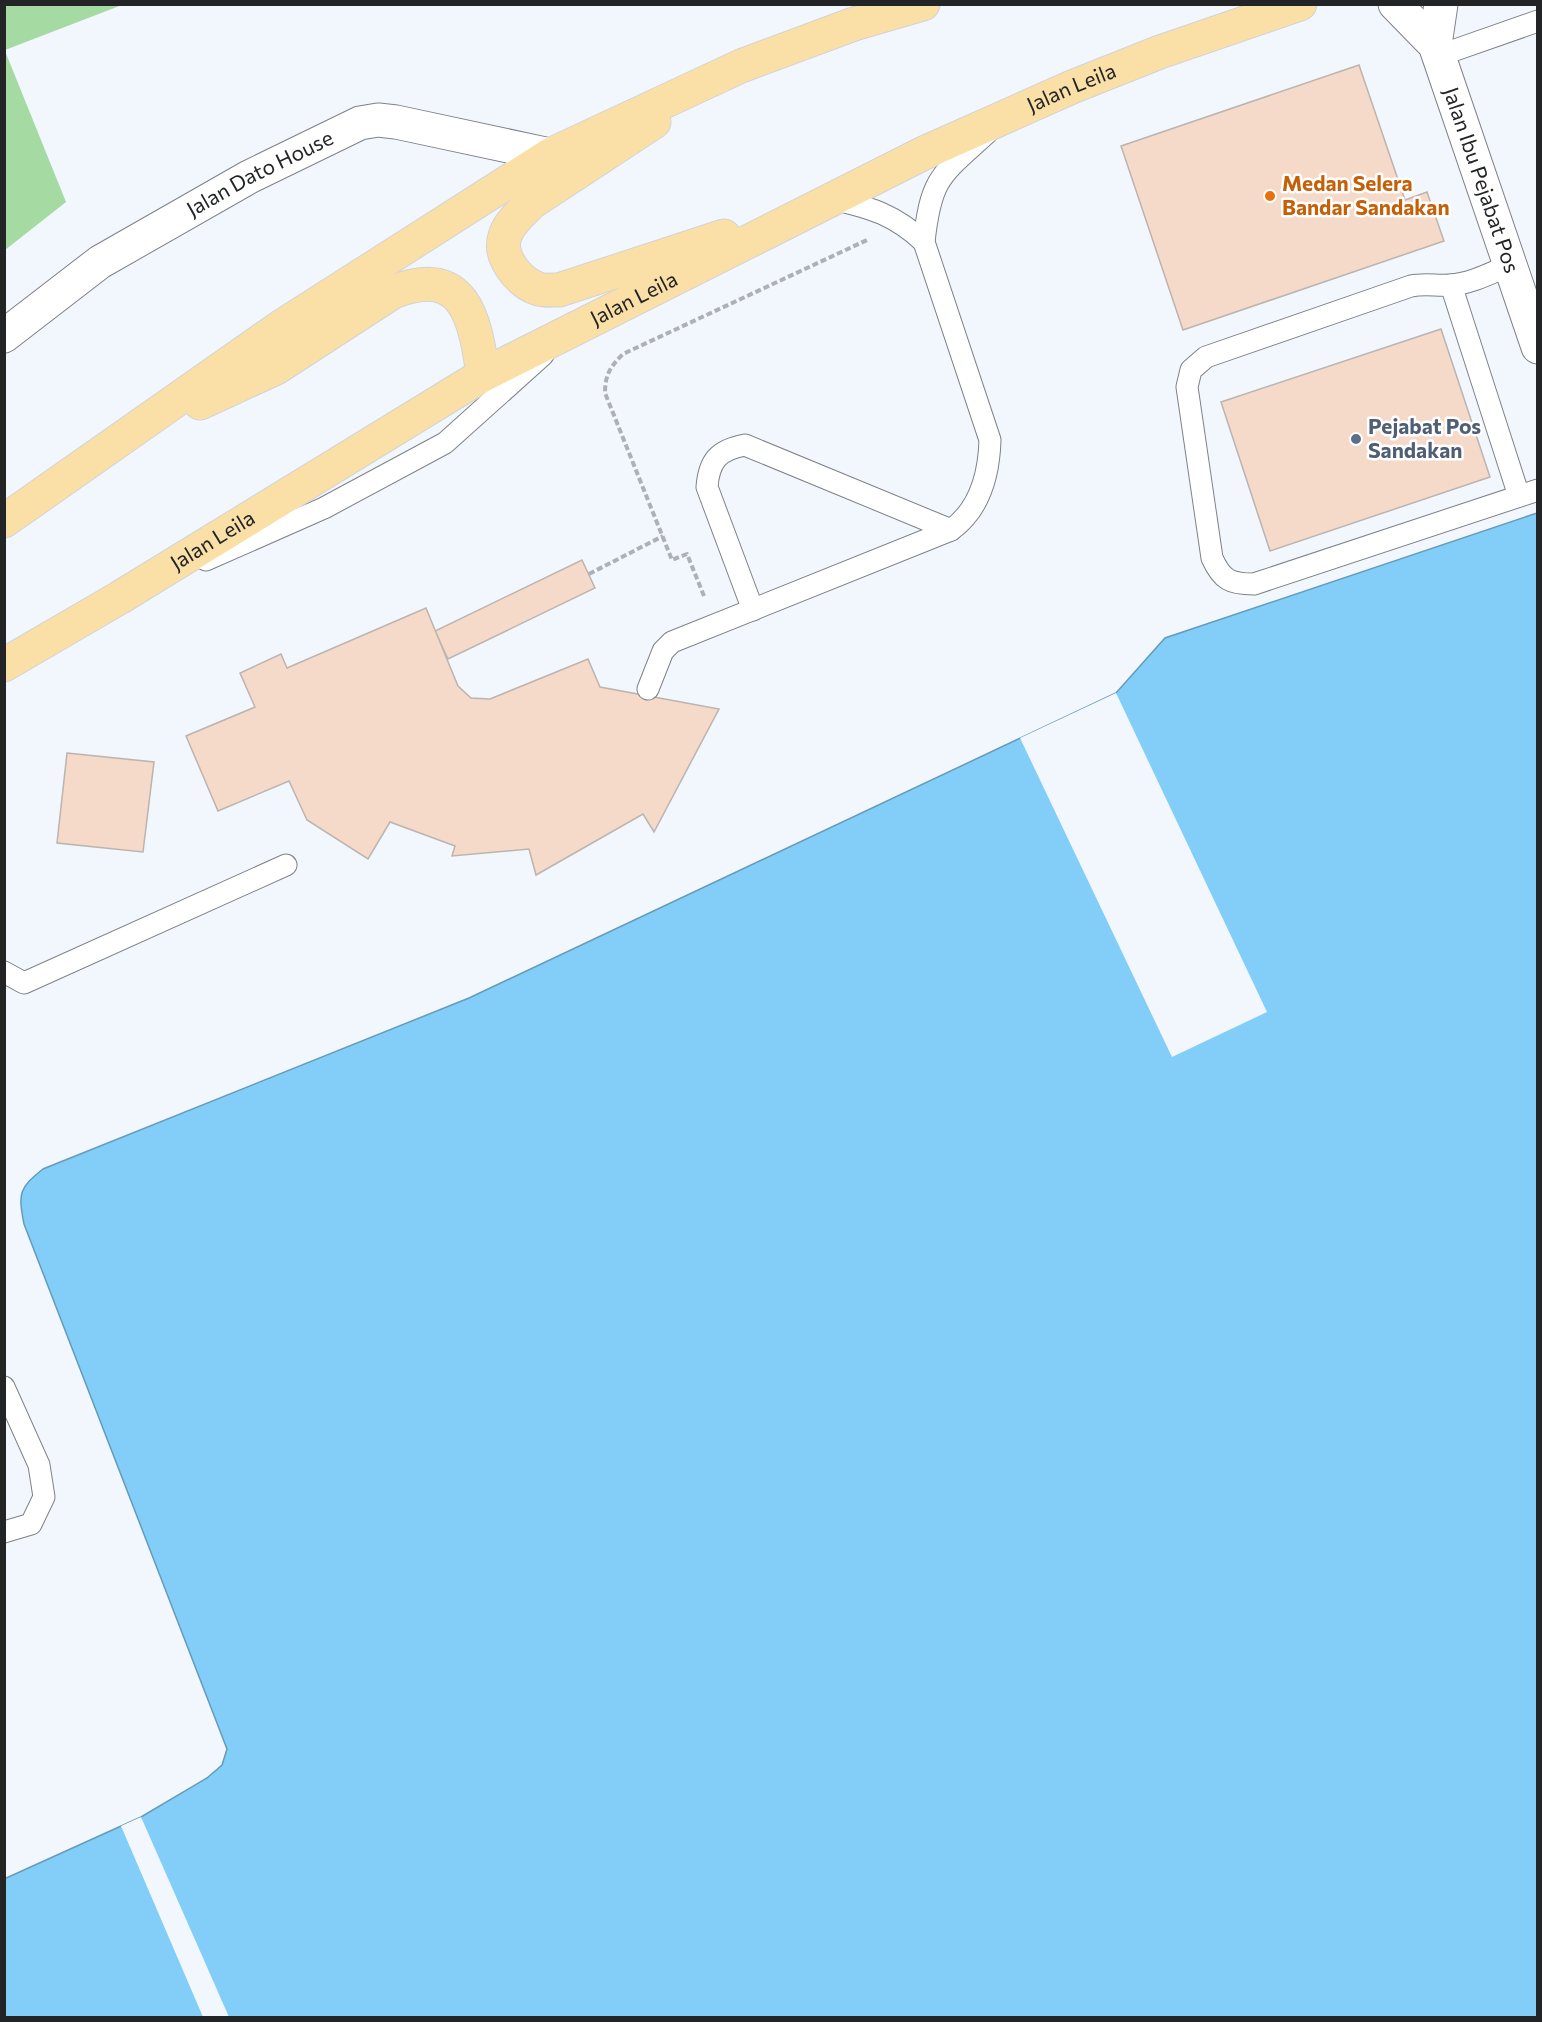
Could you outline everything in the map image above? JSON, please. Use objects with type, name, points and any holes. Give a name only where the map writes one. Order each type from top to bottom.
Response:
[{"type":"main road","points":[[4,521],[282,326],[550,155],[741,66],[854,24],[923,4]]},
{"type":"main road","name":"Jalan Leila","points":[[4,665],[119,598],[483,375],[926,152],[1160,52],[1300,4]]},
{"type":"main road","points":[[741,66],[531,203],[514,220],[504,238],[506,257],[520,280],[537,289],[559,290],[695,244],[790,219]]},
{"type":"main road","points":[[129,434],[276,368],[393,292],[411,285],[434,284],[452,291],[464,302],[474,323],[483,375]]},
{"type":"street","points":[[1395,4],[1436,50]]},
{"type":"street","points":[[1436,50],[1441,4]]},
{"type":"street","name":"Jalan Ibu Pejabat Pos","points":[[1436,50],[1538,347]]},
{"type":"street","name":"Jalan Dato House","points":[[4,336],[100,262],[249,177],[360,123],[378,120],[396,122],[550,155]]},
{"type":"lane","points":[[1436,50],[1538,21]]},
{"type":"lane","points":[[648,689],[663,651],[672,642],[951,530],[965,521],[973,508],[989,460],[990,440],[924,242],[928,207],[944,172],[1006,117]]},
{"type":"lane","points":[[833,199],[866,207],[903,223],[924,242]]},
{"type":"lane","points":[[1451,285],[1528,493],[1254,584],[1235,584],[1219,573],[1212,558],[1187,387],[1191,370],[1206,357],[1412,286],[1451,285],[1510,265]]},
{"type":"lane","points":[[119,598],[324,508],[445,443],[570,331]]},
{"type":"lane","points":[[753,610],[707,488],[708,471],[714,458],[727,448],[745,445],[951,530]]},
{"type":"lane","points":[[4,972],[24,983],[286,865]]},
{"type":"lane","points":[[4,1387],[39,1465],[44,1497],[31,1524],[4,1532]]},
{"type":"path","points":[[715,624],[687,554],[672,560],[604,393],[605,378],[612,365],[623,354],[903,223]]},
{"type":"path","points":[[589,574],[663,536]]},
{"type":"green space","points":[[5,4],[122,4],[122,5],[5,50]]},
{"type":"green space","points":[[5,51],[66,202],[4,250]]},
{"type":"water","points":[[1537,513],[1537,2017],[5,2017],[4,1879],[141,1817],[207,1778],[222,1765],[227,1749],[24,1224],[21,1198],[29,1181],[43,1169],[469,998],[1116,693],[1165,638]]},
{"type":"pier","points":[[1116,693],[1267,1012],[1172,1057],[1020,738]]},
{"type":"pier","points":[[141,1817],[229,2017],[203,2017],[121,1826]]},
{"type":"building","name":"Medan Selera Bandar Sandakan","points":[[1359,65],[1405,200],[1427,192],[1444,241],[1183,330],[1121,146]]},
{"type":"building","name":"Pejabat Pos Sandakan","points":[[1441,329],[1490,477],[1270,551],[1221,402]]},
{"type":"building","points":[[582,560],[595,588],[448,659],[435,631]]},
{"type":"building","points":[[426,608],[458,686],[471,698],[490,699],[588,659],[600,687],[719,709],[654,832],[643,814],[536,875],[529,849],[452,856],[455,846],[390,822],[368,859],[307,820],[289,781],[218,811],[186,736],[255,707],[240,673],[281,654],[287,668]]},
{"type":"building","points":[[67,753],[154,762],[143,852],[57,843]]},
{"type":"place","name":"Medan Selera Bandar Sandakan","points":[[1270,196]]},
{"type":"place","name":"Pejabat Pos Sandakan","points":[[1356,439]]}]
